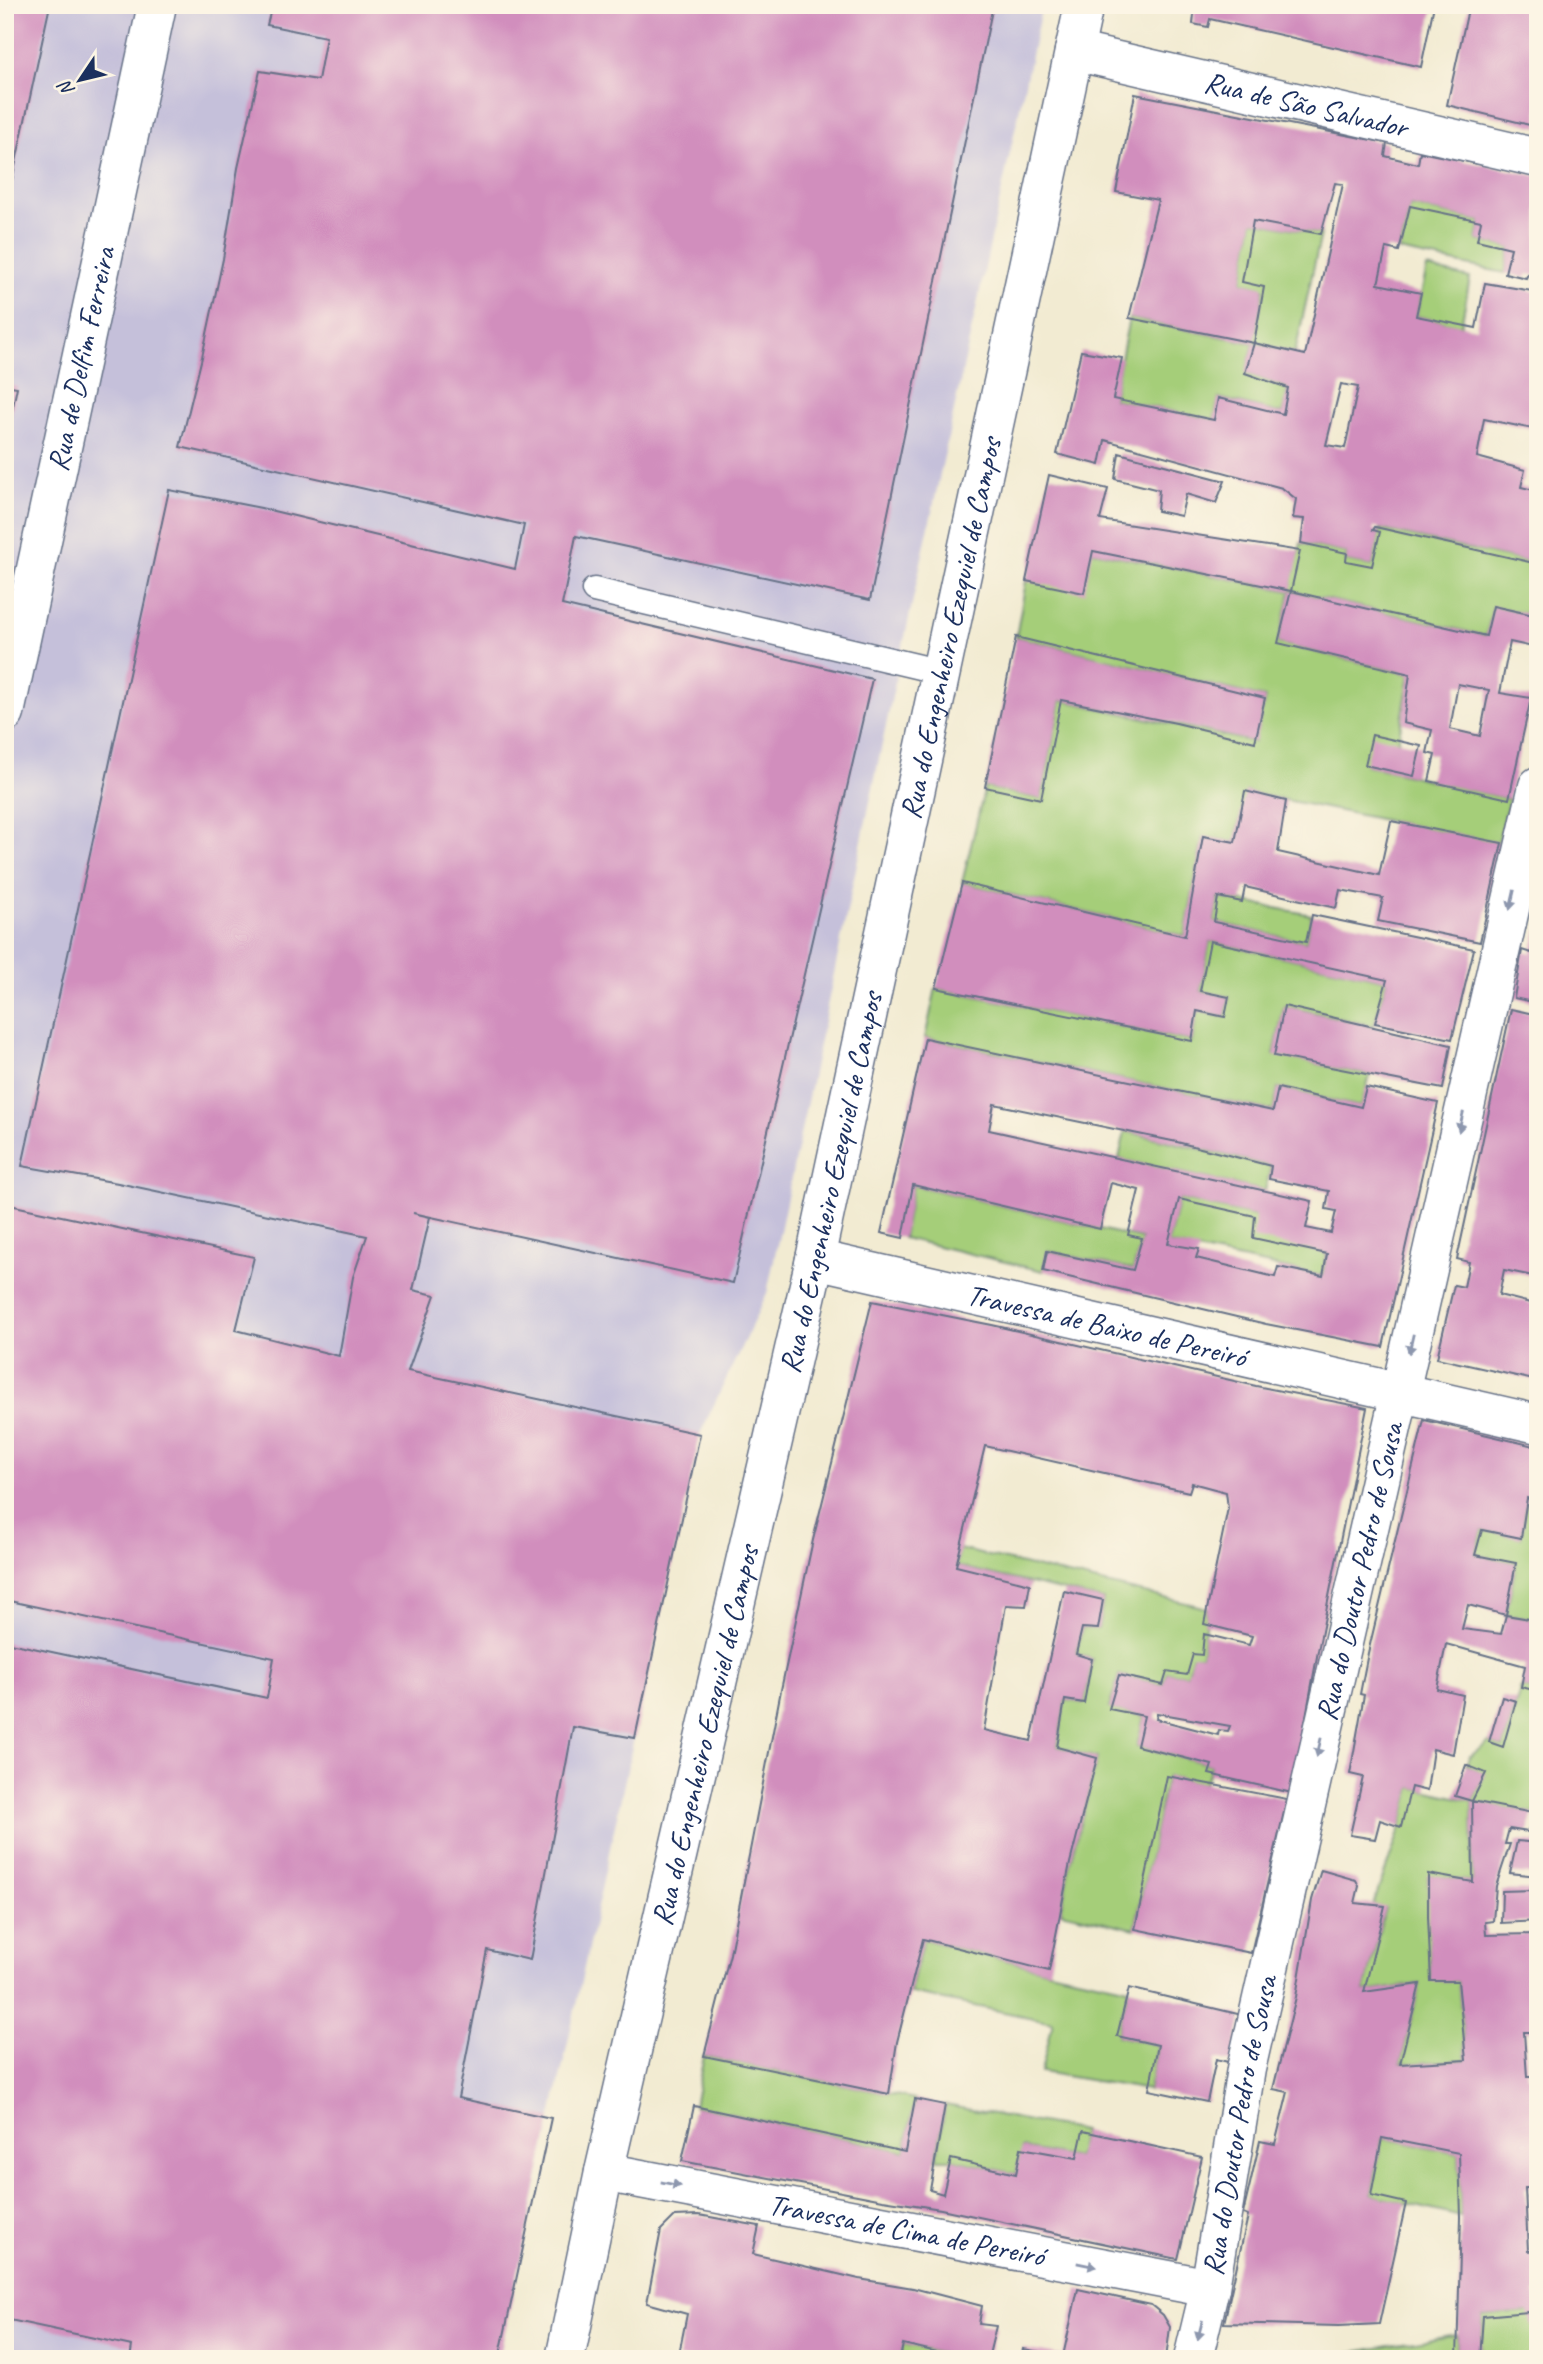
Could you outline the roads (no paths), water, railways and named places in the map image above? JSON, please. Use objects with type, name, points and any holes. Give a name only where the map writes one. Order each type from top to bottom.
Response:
[{"type":"street","name":"Rua de Delfim Ferreira","points":[[5,713],[157,5]]},
{"type":"street","name":"Rua do Engenheiro Ezequiel de Campos","points":[[565,2359],[604,2172],[815,1259],[1084,5]]},
{"type":"street","name":"Rua de São Salvador","points":[[1074,51],[1538,158]]},
{"type":"street","name":"Rua do Doutor Pedro de Sousa","points":[[1193,2359],[1210,2288],[1246,2069],[1538,786]]},
{"type":"street","name":"Travessa de Baixo de Pereiró","points":[[815,1259],[1538,1424]]},
{"type":"street","name":"Travessa de Cima de Pereiró","points":[[604,2172],[1210,2288]]},
{"type":"lane","points":[[594,590],[941,671]]}]
